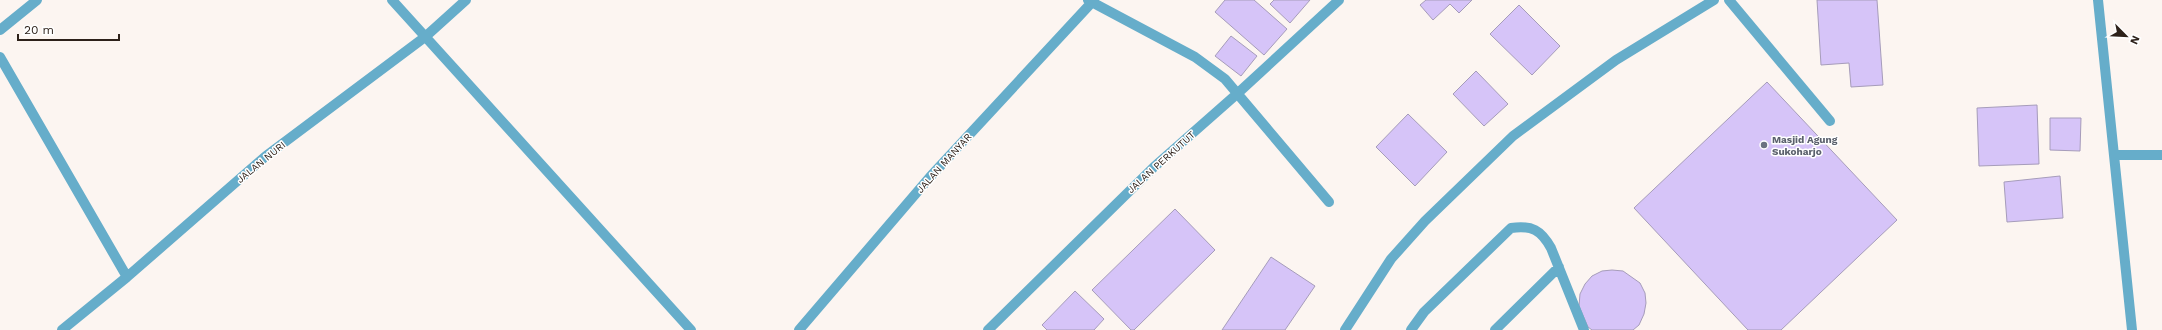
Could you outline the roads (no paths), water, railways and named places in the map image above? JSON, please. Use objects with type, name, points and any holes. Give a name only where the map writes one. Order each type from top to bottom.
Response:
[{"type":"street","points":[[0,30],[37,0]]},
{"type":"street","points":[[392,0],[691,330]]},
{"type":"street","name":"JALAN NURI","points":[[62,330],[127,277],[266,156],[425,37],[466,0]]},
{"type":"street","name":"JALAN PERKUTUT","points":[[988,330],[1154,166],[1238,94],[1339,0]]},
{"type":"street","points":[[1345,330],[1391,259],[1425,221],[1513,136],[1616,60],[1714,0]]},
{"type":"street","points":[[1729,0],[1830,121]]},
{"type":"street","points":[[2098,0],[2132,330]]},
{"type":"street","points":[[1091,1],[1195,57],[1225,79],[1329,202]]},
{"type":"street","name":"JALAN MANYAR","points":[[799,330],[930,177],[1091,1]]},
{"type":"street","points":[[0,57],[127,277]]},
{"type":"street","points":[[2114,155],[2162,155]]},
{"type":"street","points":[[1411,330],[1424,312],[1511,228],[1521,227],[1534,229],[1545,237],[1559,267],[1584,330]]},
{"type":"street","points":[[1495,330],[1559,267]]},
{"type":"place","name":"Masjid Agung Sukoharjo","points":[[1764,145]]}]
